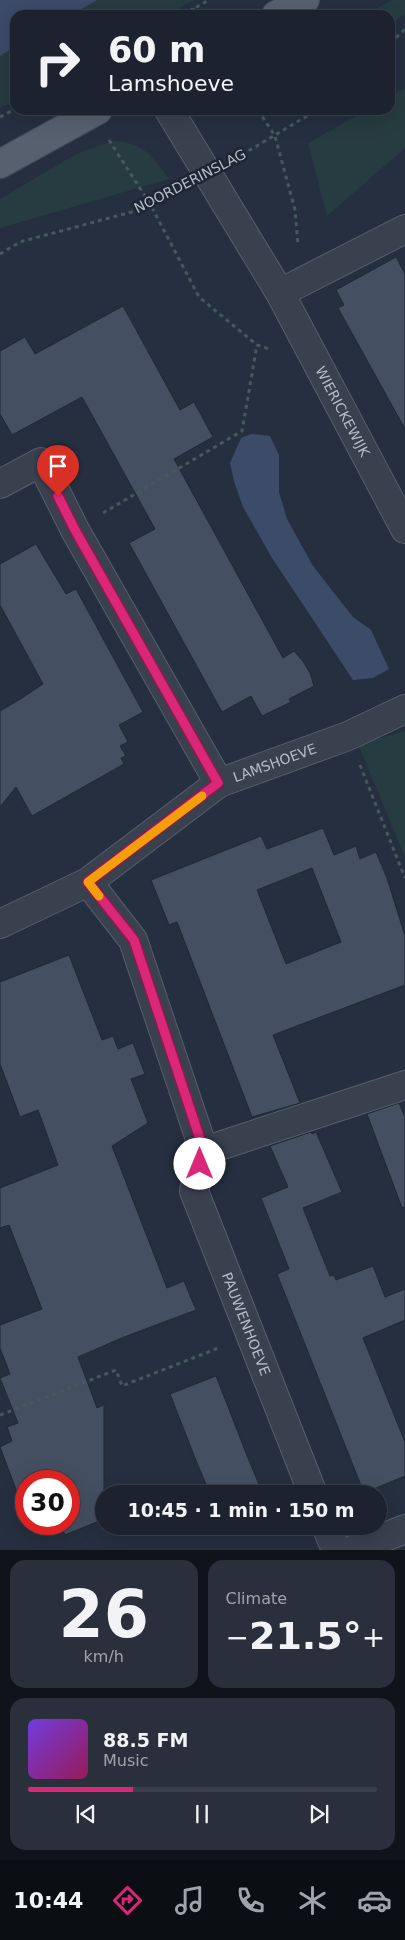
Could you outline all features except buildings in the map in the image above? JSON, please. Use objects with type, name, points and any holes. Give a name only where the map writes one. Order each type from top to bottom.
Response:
[{"type":"main road","points":[[286,10],[305,0]]},
{"type":"main road","points":[[0,164],[89,115]]},
{"type":"street","name":"WIERICKEWIJK","points":[[172,115],[280,293],[405,528]]},
{"type":"street","points":[[280,293],[405,229]]},
{"type":"street","points":[[0,484],[41,462],[75,530],[218,783]]},
{"type":"street","name":"LAMSHOEVE","points":[[0,924],[88,882],[218,783],[348,736],[405,709]]},
{"type":"street","points":[[88,882],[134,940],[204,1151],[405,1084]]},
{"type":"street","name":"PAUWENHOEVE","points":[[204,1151],[194,1191],[309,1485]]},
{"type":"street","points":[[353,1550],[405,1529]]},
{"type":"street","points":[[330,1535],[336,1550]]},
{"type":"path","points":[[190,10],[209,0]]},
{"type":"path","points":[[395,38],[405,29]]},
{"type":"path","name":"NOORDERINSLAG","points":[[0,254],[20,242],[139,210],[209,174],[309,115]]},
{"type":"path","points":[[75,530],[242,431],[257,345]]},
{"type":"path","points":[[348,736],[405,878]]},
{"type":"path","points":[[0,1415],[116,1370],[122,1386],[250,1336]]},
{"type":"green space","points":[[97,0],[194,0],[176,10],[80,10]]},
{"type":"green space","points":[[392,0],[405,0],[405,14],[395,21],[395,10],[373,10]]},
{"type":"green space","points":[[10,50],[10,103],[0,108],[0,56]]},
{"type":"green space","points":[[405,88],[405,148],[327,216],[308,143],[358,115],[395,115],[395,94]]},
{"type":"green space","points":[[113,141],[133,144],[146,152],[169,179],[0,228],[0,199],[76,154]]},
{"type":"green space","points":[[405,731],[405,857],[358,744]]},
{"type":"water","points":[[0,0],[97,0],[80,10],[10,10],[10,50],[0,56]]},
{"type":"water","points":[[251,434],[270,436],[279,455],[279,492],[287,519],[313,566],[353,617],[371,630],[389,669],[373,678],[353,680],[272,558],[243,507],[230,463],[241,438]]},
{"type":"slow traffic","points":[[99,896],[88,882],[202,796]]},
{"type":"route","points":[[58,496],[75,530],[218,783],[88,882],[134,940],[204,1151],[200,1164]]}]
